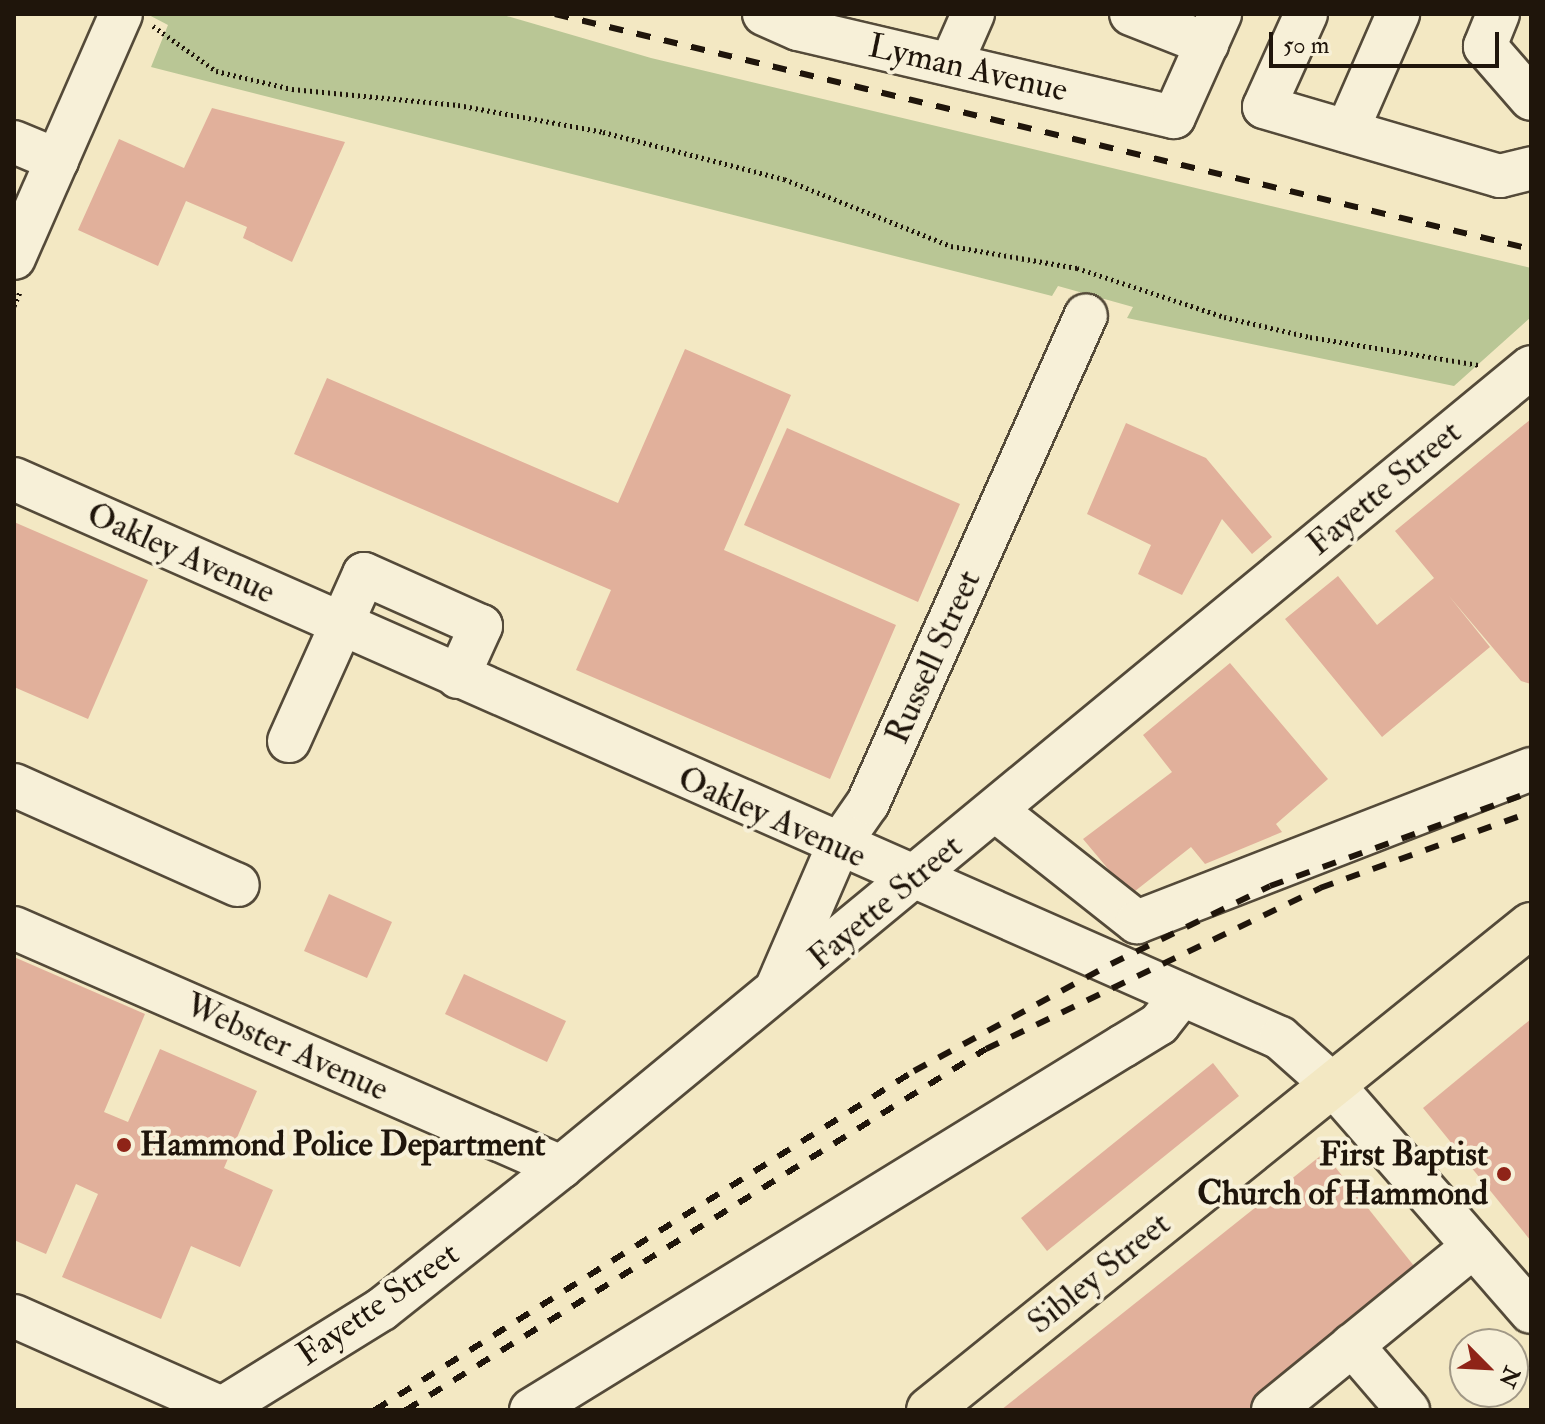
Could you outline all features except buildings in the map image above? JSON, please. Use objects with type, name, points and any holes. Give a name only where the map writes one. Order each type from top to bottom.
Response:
[{"type":"main road","name":"Sibley Street","points":[[929,1410],[1531,925]]},
{"type":"street","points":[[14,258],[121,14]]},
{"type":"street","name":"Lyman Avenue","points":[[764,14],[951,64],[1174,117],[1214,29]]},
{"type":"street","points":[[951,64],[973,14]]},
{"type":"street","points":[[1131,14],[1214,29]]},
{"type":"street","points":[[1306,14],[1264,107],[1500,176],[1531,168]]},
{"type":"street","points":[[1347,131],[1398,14]]},
{"type":"street","points":[[1498,14],[1485,46],[1531,99]]},
{"type":"street","points":[[14,142],[57,160]]},
{"type":"street","name":"Russell Street","points":[[774,996],[838,846],[868,803],[1086,315]]},
{"type":"street","name":"Fayette Street","points":[[221,1409],[382,1309],[561,1167],[774,996],[1531,367]]},
{"type":"street","name":"Oakley Avenue","points":[[14,479],[1295,1046],[1333,1085],[1531,1312]]},
{"type":"street","points":[[289,741],[364,574],[481,626],[458,677]]},
{"type":"street","points":[[1081,952],[1137,922],[1531,769]]},
{"type":"street","points":[[14,785],[238,885]]},
{"type":"street","points":[[995,810],[1137,922]]},
{"type":"street","points":[[1036,931],[1070,871]]},
{"type":"street","name":"Webster Avenue","points":[[14,928],[561,1167]]},
{"type":"street","points":[[531,1410],[1159,1024],[1182,995]]},
{"type":"street","points":[[1273,1410],[1474,1246]]},
{"type":"street","points":[[14,1316],[221,1409]]},
{"type":"street","points":[[1352,1345],[1408,1410]]},
{"type":"path","points":[[164,31],[216,71],[292,89],[458,105],[603,132],[784,179],[951,246],[1077,268],[1267,327],[1477,364]]},
{"type":"green space","points":[[147,14],[500,14],[651,58],[1531,268],[1531,317],[1454,386],[1127,318],[1133,307],[1058,286],[1052,296],[151,67],[168,25]]},
{"type":"railway","points":[[555,14],[1531,249]]},
{"type":"railway","points":[[375,1410],[914,1071],[1111,964],[1270,886],[1531,792]]},
{"type":"railway","points":[[406,1410],[986,1049],[1320,888],[1531,812]]},
{"type":"place","name":"Hammond Police Department","points":[[124,1145]]},
{"type":"place","name":"First Baptist Church of Hammond","points":[[1504,1174]]}]
